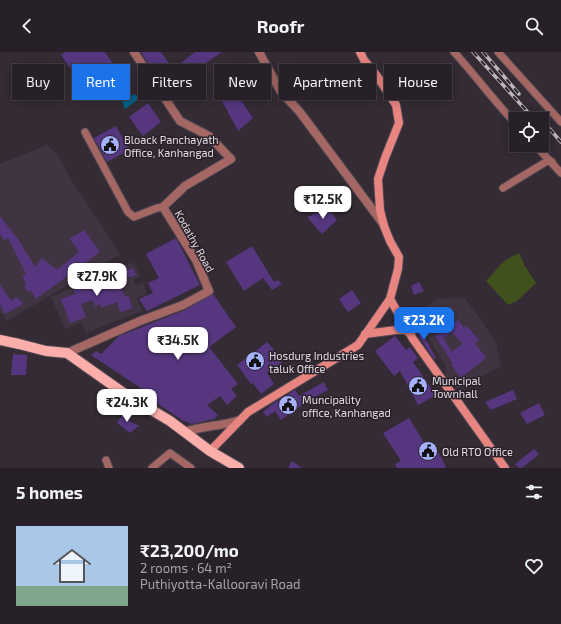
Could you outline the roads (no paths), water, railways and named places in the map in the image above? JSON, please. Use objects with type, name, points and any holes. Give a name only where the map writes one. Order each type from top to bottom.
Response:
[{"type":"main road","points":[[210,451],[248,412],[358,345],[390,299],[400,256],[390,241],[384,226],[380,210],[378,179],[399,123],[396,105],[360,52]]},
{"type":"main road","points":[[390,299],[411,334],[505,468]]},
{"type":"main road","points":[[365,334],[405,330],[411,334]]},
{"type":"main road","points":[[0,340],[46,351],[67,353],[125,394],[170,421],[210,451],[239,468]]},
{"type":"street","name":"Kodathy Road","points":[[67,353],[140,321],[183,305],[209,291],[196,260],[163,207],[185,186],[231,159],[209,136],[180,121],[134,52]]},
{"type":"street","points":[[259,52],[282,92],[298,111],[384,226]]},
{"type":"street","points":[[454,52],[509,116]]},
{"type":"street","points":[[498,52],[561,122]]},
{"type":"street","points":[[84,132],[128,212],[134,217],[163,207]]},
{"type":"street","points":[[543,152],[561,173]]},
{"type":"street","points":[[503,188],[549,160],[552,162]]},
{"type":"street","points":[[184,432],[196,428],[231,423],[240,420]]},
{"type":"street","points":[[152,468],[170,453],[191,468]]},
{"type":"street","points":[[106,460],[109,468]]},
{"type":"water","points":[[134,94],[138,97],[138,99],[125,109],[122,101],[130,100],[130,96]]},
{"type":"railway","points":[[473,52],[528,112]]},
{"type":"railway","points":[[483,52],[519,94]]},
{"type":"railway","points":[[549,128],[561,142]]},
{"type":"place","name":"Bloack Panchayath Office, Kanhangad","points":[[110,145]]},
{"type":"place","name":"Hosdurg Industries taluk Office","points":[[255,361]]},
{"type":"place","name":"Municipal Townhall","points":[[418,386]]},
{"type":"place","name":"Muncipality office, Kanhangad","points":[[288,405]]},
{"type":"place","name":"Old RTO Office","points":[[428,451]]}]
